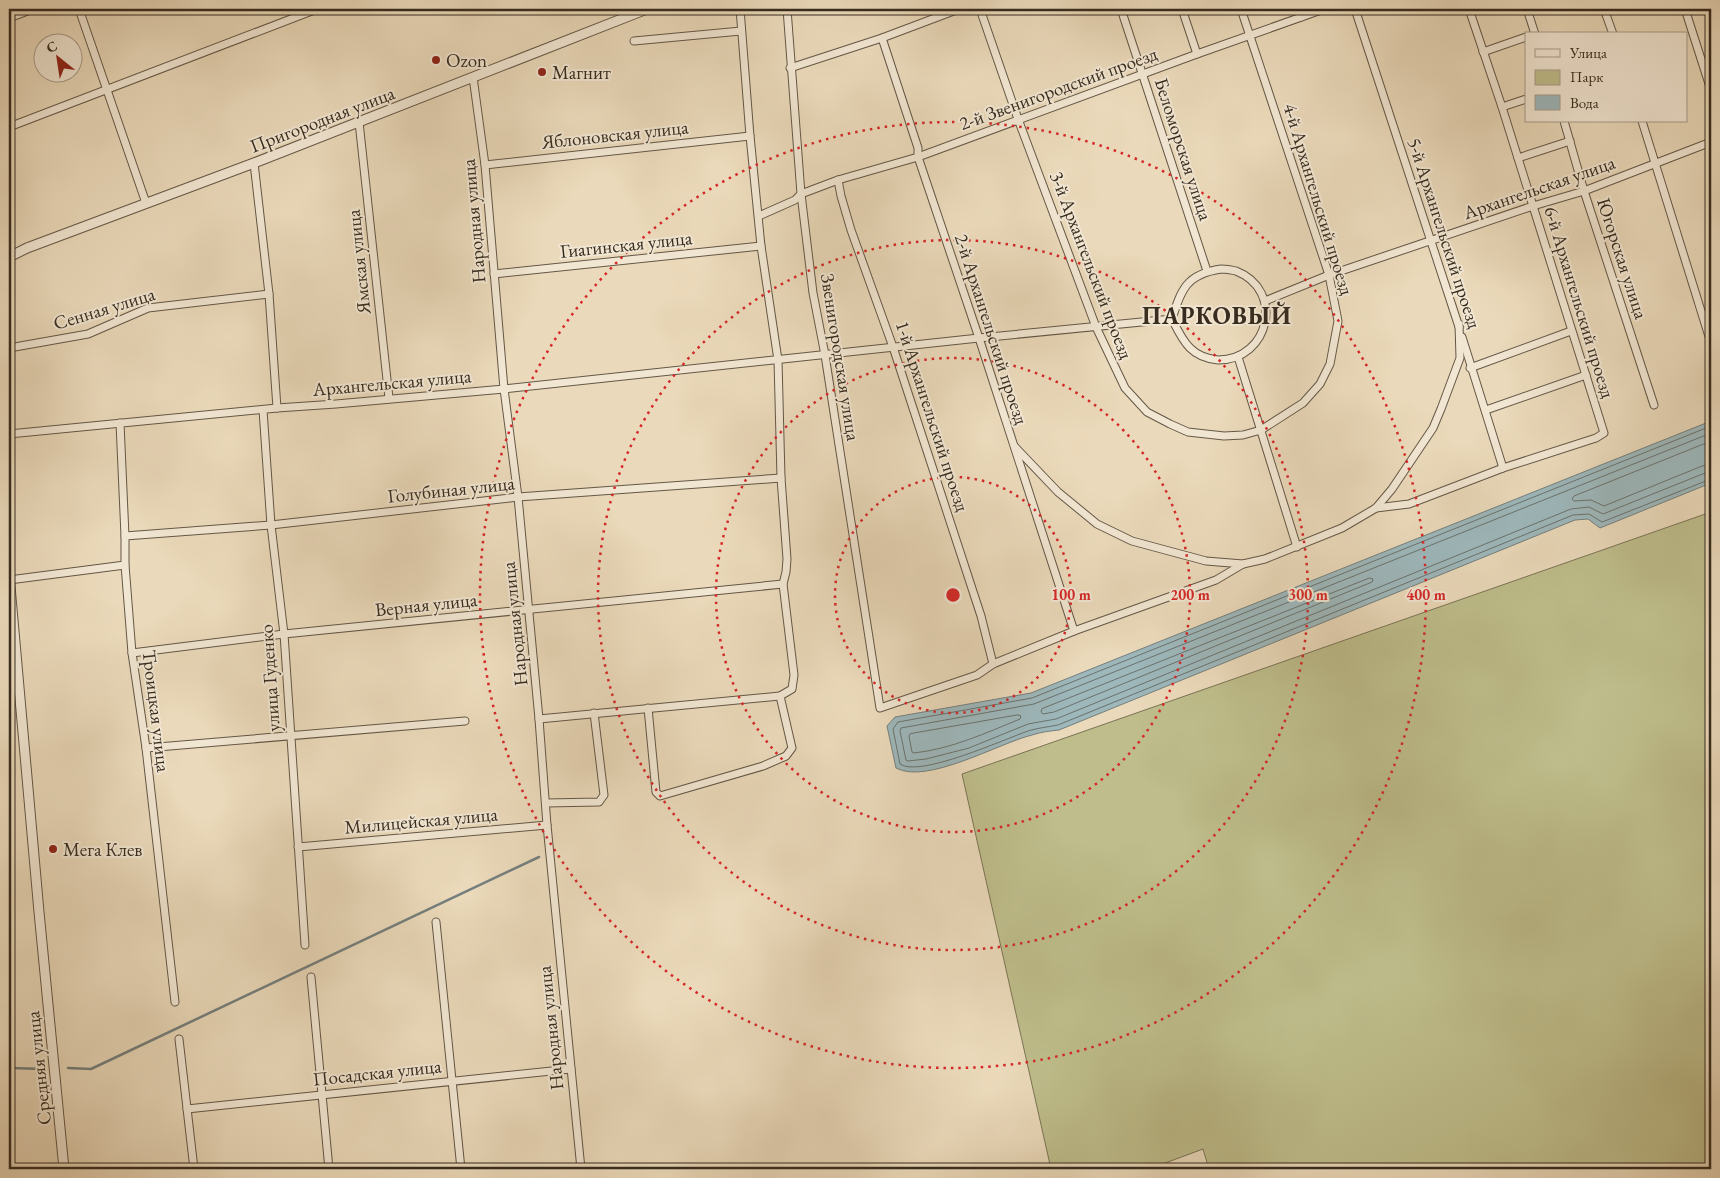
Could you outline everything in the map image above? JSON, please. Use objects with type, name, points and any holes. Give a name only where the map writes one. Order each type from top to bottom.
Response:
[{"type":"street","points":[[9,18],[32,9]]},
{"type":"street","points":[[79,9],[146,203]]},
{"type":"street","points":[[9,127],[317,9]]},
{"type":"street","name":"Пригородная улица","points":[[9,257],[27,248],[254,163],[647,9]]},
{"type":"street","points":[[539,719],[780,696],[792,689],[794,675],[783,584],[787,559],[781,478],[778,360],[761,246],[740,9]]},
{"type":"street","name":"Звенигородская улица","points":[[788,9],[790,68],[801,194],[813,293],[825,355],[880,708],[978,675],[993,664]]},
{"type":"street","points":[[790,68],[882,38],[960,9]]},
{"type":"street","name":"3-й Архангельский проезд","points":[[980,9],[1018,119],[1096,327],[1125,388],[1146,412],[1188,432],[1224,436],[1243,435],[1261,430]]},
{"type":"street","name":"Беломорская улица","points":[[1120,9],[1207,271]]},
{"type":"street","points":[[1182,9],[1197,54]]},
{"type":"street","name":"4-й Архангельский проезд","points":[[1242,9],[1329,275],[1338,321],[1330,364],[1320,384],[1303,403],[1261,430]]},
{"type":"street","points":[[1299,9],[1301,17]]},
{"type":"street","name":"2-й Звенигородский проезд","points":[[759,216],[795,200],[801,194],[838,180],[918,157],[1324,9]]},
{"type":"street","name":"5-й Архангельский проезд","points":[[1355,9],[1459,324],[1470,368],[1486,410],[1503,468]]},
{"type":"street","name":"6-й Архангельский проезд","points":[[1469,9],[1502,107],[1604,433],[1596,438],[1503,468]]},
{"type":"street","points":[[1527,9],[1534,32]]},
{"type":"street","points":[[1604,9],[1612,32]]},
{"type":"street","points":[[1685,9],[1711,90]]},
{"type":"street","points":[[634,41],[741,31]]},
{"type":"street","points":[[1484,52],[1525,37]]},
{"type":"street","name":"2-й Архангельский проезд","points":[[882,38],[918,148],[918,157],[1074,631]]},
{"type":"street","name":"Народная улица","points":[[473,77],[484,165],[504,389],[518,497],[580,1169]]},
{"type":"street","points":[[1502,107],[1525,99]]},
{"type":"street","name":"Ямская улица","points":[[359,122],[390,398]]},
{"type":"street","name":"Югорская улица","points":[[1564,122],[1584,191],[1654,404]]},
{"type":"street","points":[[1642,122],[1711,343]]},
{"type":"street","name":"Яблоновская улица","points":[[484,165],[750,136]]},
{"type":"street","points":[[1518,158],[1570,141]]},
{"type":"street","name":"Архангельская улица","points":[[1264,301],[1329,275],[1533,206],[1584,191],[1711,142]]},
{"type":"street","points":[[254,163],[269,294],[277,408]]},
{"type":"street","name":"1-й Архангельский проезд","points":[[838,180],[851,230],[893,347],[981,616],[993,664]]},
{"type":"street","name":"Гиагинская улица","points":[[494,274],[761,246]]},
{"type":"street","points":[[1221,269],[1235,271],[1248,278],[1258,288],[1264,301],[1266,323],[1262,334],[1248,351],[1238,357],[1226,360],[1214,360],[1192,350],[1183,341],[1172,319],[1180,294],[1186,284],[1196,276],[1207,271],[1221,269]]},
{"type":"street","name":"Сенная улица","points":[[9,348],[88,334],[148,308],[269,294]]},
{"type":"street","points":[[825,355],[1172,319]]},
{"type":"street","points":[[1013,445],[1058,492],[1097,524],[1132,541],[1206,562],[1243,564],[1265,559],[1342,528],[1376,508],[1392,489],[1436,422],[1460,358],[1459,324]]},
{"type":"street","points":[[1470,368],[1571,331]]},
{"type":"street","name":"Архангельская улица","points":[[9,434],[277,408],[504,389],[825,355]]},
{"type":"street","points":[[1238,357],[1297,547]]},
{"type":"street","points":[[1486,410],[1586,375]]},
{"type":"street","name":"улица Гуденко","points":[[263,410],[271,525],[284,634],[289,736],[305,945]]},
{"type":"street","name":"Троицкая улица","points":[[120,423],[126,536],[125,566],[132,653],[146,748],[175,1002]]},
{"type":"street","points":[[1376,508],[1409,504],[1503,468]]},
{"type":"street","name":"Голубиная улица","points":[[126,536],[271,525],[518,497],[781,478]]},
{"type":"street","points":[[993,664],[1074,631],[1216,580],[1243,564]]},
{"type":"street","points":[[9,580],[125,566]]},
{"type":"street","name":"Средняя улица","points":[[9,575],[64,1169]]},
{"type":"street","name":"Верная улица","points":[[132,653],[284,634],[783,584]]},
{"type":"street","points":[[648,708],[656,792],[660,796],[763,766],[786,756],[792,748],[780,696]]},
{"type":"street","points":[[546,803],[599,802],[604,795],[594,713]]},
{"type":"street","points":[[146,748],[465,721]]},
{"type":"street","name":"Милицейская улица","points":[[298,847],[547,826]]},
{"type":"street","points":[[436,922],[461,1169]]},
{"type":"street","points":[[311,977],[329,1169]]},
{"type":"street","points":[[179,1039],[194,1169]]},
{"type":"street","name":"Посадская улица","points":[[186,1109],[570,1069]]},
{"type":"green space","points":[[1711,512],[1711,1169],[1209,1169],[1203,1149],[1149,1169],[1051,1169],[962,774]]},
{"type":"water","points":[[1711,421],[1711,483],[1600,528],[1588,519],[1575,520],[1059,730],[1018,739],[944,767],[909,772],[896,768],[887,726],[895,717],[1031,693]]},
{"type":"waterway","points":[[68,1068],[91,1069],[539,857]]},
{"type":"waterway","points":[[9,1068],[45,1069]]},
{"type":"place","name":"Ozon","points":[[436,60]]},
{"type":"place","name":"Магнит","points":[[542,72]]},
{"type":"place","name":"Мега Клев","points":[[53,849]]},
{"type":"district","name":"ПАРКОВЫЙ","points":[[1217,316]]}]
